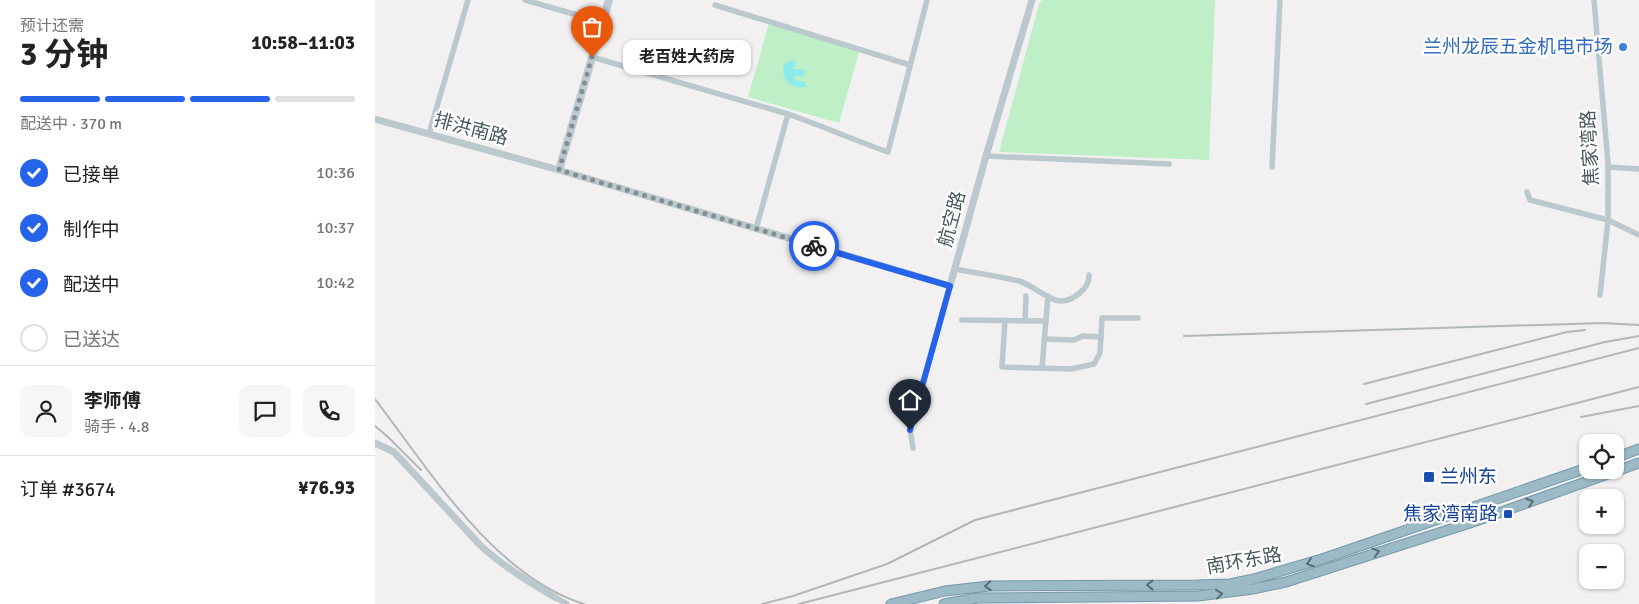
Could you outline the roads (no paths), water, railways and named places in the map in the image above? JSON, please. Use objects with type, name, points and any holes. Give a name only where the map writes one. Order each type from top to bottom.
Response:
[{"type":"highway","points":[[1624,455],[1639,449]]},
{"type":"highway","name":"南环东路","points":[[944,604],[978,598],[1198,596],[1232,593],[1285,582],[1476,521],[1639,463]]},
{"type":"highway","name":"南环东路","points":[[891,604],[911,601],[945,591],[989,586],[1230,584],[1285,571],[1579,471]]},
{"type":"highway","points":[[1471,509],[1476,521]]},
{"type":"main road","points":[[559,170],[609,0]]},
{"type":"street","points":[[429,134],[468,0]]},
{"type":"street","points":[[525,0],[602,22]]},
{"type":"street","points":[[592,57],[788,114],[888,152],[927,0]]},
{"type":"street","name":"航空路","points":[[913,448],[910,430],[986,156],[1032,0]]},
{"type":"street","points":[[1272,167],[1280,0]]},
{"type":"street","name":"焦家湾路","points":[[1594,0],[1608,167],[1607,220],[1600,295]]},
{"type":"street","points":[[715,5],[910,65]]},
{"type":"street","points":[[756,229],[788,114]]},
{"type":"street","name":"排洪南路","points":[[375,120],[559,170],[950,286]]},
{"type":"street","points":[[986,156],[1169,164]]},
{"type":"street","points":[[1608,167],[1639,169]]},
{"type":"street","points":[[1527,192],[1530,200],[1607,220],[1639,235]]},
{"type":"street","points":[[955,269],[1021,281],[1059,301],[1072,298],[1087,285],[1089,275]]},
{"type":"street","points":[[1025,321],[1026,296]]},
{"type":"street","points":[[1042,368],[1048,296]]},
{"type":"street","points":[[1005,320],[1002,367],[1071,369],[1094,364],[1100,353],[1102,318],[1137,318]]},
{"type":"street","points":[[962,320],[1046,321]]},
{"type":"street","points":[[1044,339],[1074,340],[1083,336],[1101,337]]},
{"type":"street","points":[[375,443],[394,452],[493,557],[524,579],[567,604]]},
{"type":"water","points":[[796,60],[794,69],[804,69],[805,73],[802,77],[796,75],[794,80],[803,81],[806,87],[791,85],[787,82],[783,74],[784,64]]},
{"type":"railway","points":[[1184,336],[1602,323],[1639,325]]},
{"type":"railway","points":[[1364,384],[1567,332],[1585,330]]},
{"type":"railway","points":[[1366,404],[1605,342],[1639,336]]},
{"type":"railway","points":[[762,604],[793,596],[887,564],[975,520],[1639,348]]},
{"type":"railway","points":[[799,604],[1639,387]]},
{"type":"railway","points":[[375,399],[466,518],[493,546],[521,570],[551,590],[584,604]]},
{"type":"railway","points":[[1581,417],[1639,406]]},
{"type":"railway","points":[[375,426],[421,470]]},
{"type":"place","name":"兰州龙辰五金机电市场","points":[[1623,47]]},
{"type":"place","name":"老百姓大药房","points":[[592,57]]},
{"type":"place","name":"兰州东","points":[[1429,477]]},
{"type":"place","name":"焦家湾南路","points":[[1508,514]]}]
